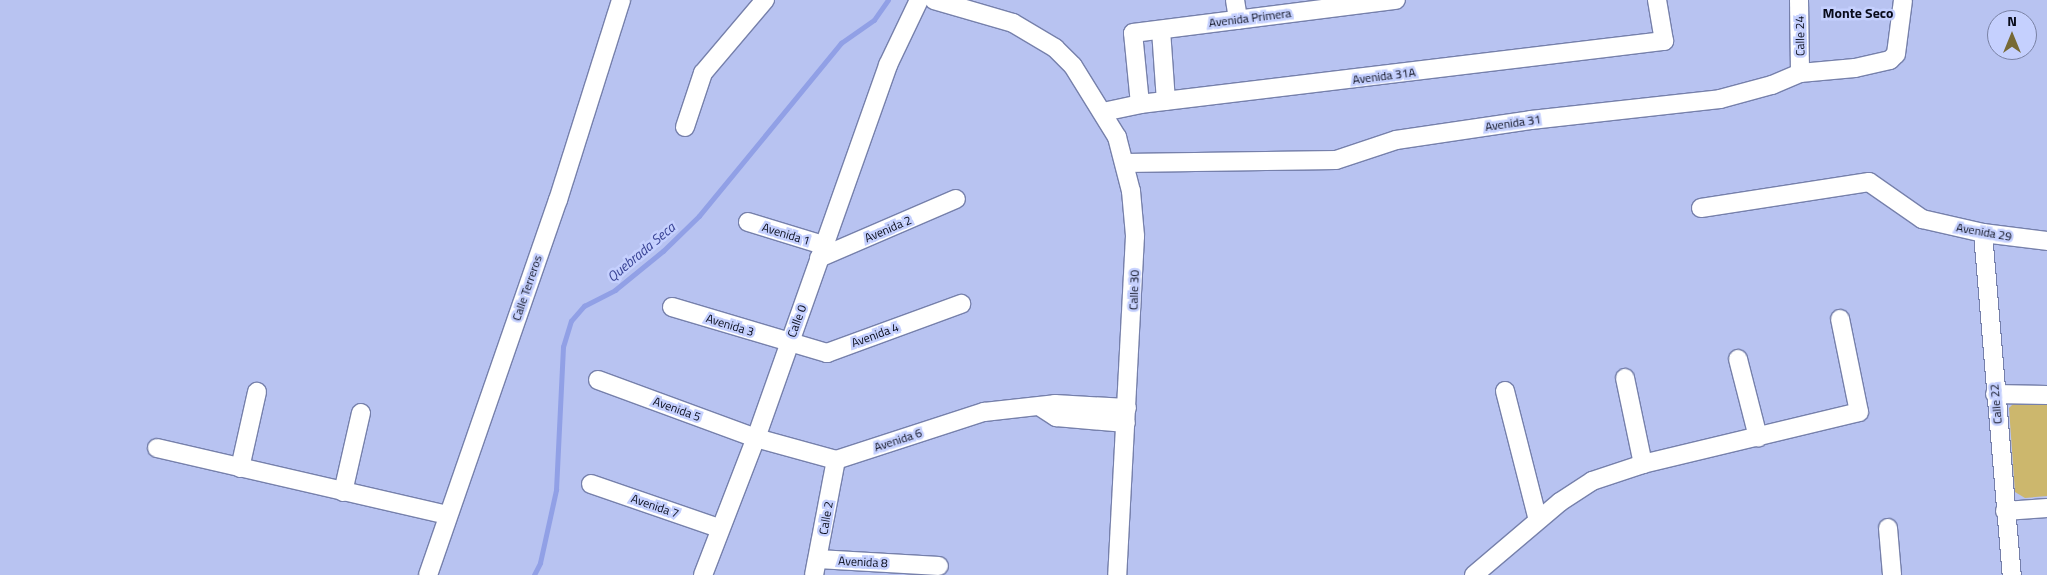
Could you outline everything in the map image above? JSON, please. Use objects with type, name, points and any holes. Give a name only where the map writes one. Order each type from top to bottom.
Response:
[{"type":"street","name":"Calle Terreros","points":[[428,575],[447,515],[558,200],[621,0]]},
{"type":"street","points":[[685,127],[703,73],[765,0]]},
{"type":"street","name":"Calle 0","points":[[703,575],[719,528],[756,438],[888,66],[919,0]]},
{"type":"street","name":"Calle 30","points":[[934,0],[1013,24],[1038,35],[1073,66],[1118,137],[1125,163],[1135,236],[1117,575]]},
{"type":"street","points":[[1235,0],[1238,20]]},
{"type":"street","name":"Avenida Primera","points":[[1140,104],[1133,33],[1238,20],[1326,4],[1396,0]]},
{"type":"street","name":"Avenida 31A","points":[[1103,112],[1140,104],[1664,41],[1657,0]]},
{"type":"street","name":"Calle 24","points":[[1799,0],[1800,73]]},
{"type":"street","name":"Avenida 31","points":[[1125,163],[1336,160],[1396,140],[1531,120],[1671,107],[1720,99],[1772,85],[1800,73],[1876,65],[1890,60],[1896,54],[1903,0]]},
{"type":"street","points":[[1160,30],[1166,101]]},
{"type":"street","name":"Avenida 29","points":[[1701,208],[1869,182],[1922,220],[1984,233],[2047,241]]},
{"type":"street","name":"Avenida 2","points":[[821,252],[956,199]]},
{"type":"street","name":"Avenida 1","points":[[748,222],[821,252]]},
{"type":"street","name":"Calle 22","points":[[1984,233],[1995,394],[2012,575]]},
{"type":"street","name":"Avenida 4","points":[[789,343],[827,353],[961,304]]},
{"type":"street","name":"Avenida 3","points":[[672,307],[789,343]]},
{"type":"street","points":[[1474,575],[1538,520],[1592,481],[1643,464],[1859,412],[1840,319]]},
{"type":"street","points":[[1738,359],[1758,437]]},
{"type":"street","points":[[1625,378],[1643,464]]},
{"type":"street","name":"Avenida 5","points":[[598,380],[756,438]]},
{"type":"street","points":[[1505,391],[1538,520]]},
{"type":"street","points":[[240,468],[257,392]]},
{"type":"street","points":[[1995,394],[2047,395]]},
{"type":"street","name":"Avenida 6","points":[[836,460],[984,412],[1010,408],[1042,408],[1056,418],[1126,415]]},
{"type":"street","points":[[343,492],[361,413]]},
{"type":"street","points":[[756,438],[836,460]]},
{"type":"street","points":[[157,448],[447,515]]},
{"type":"street","name":"Calle 2","points":[[816,567],[836,460]]},
{"type":"street","name":"Avenida 7","points":[[591,484],[719,528]]},
{"type":"street","points":[[2005,511],[2047,508]]},
{"type":"street","points":[[1888,528],[1892,575]]},
{"type":"street","name":"Avenida 8","points":[[816,567],[939,566]]},
{"type":"shaded area","points":[[2016,401],[2047,401],[2047,496],[2025,498],[2015,492],[2009,408]]},
{"type":"waterway","name":"Quebrada Seca","points":[[534,575],[540,563],[556,490],[563,347],[571,321],[584,306],[615,290],[663,251],[699,216],[841,43],[874,20],[888,0]]},
{"type":"district","name":"Monte Seco","points":[[1858,13]]}]
